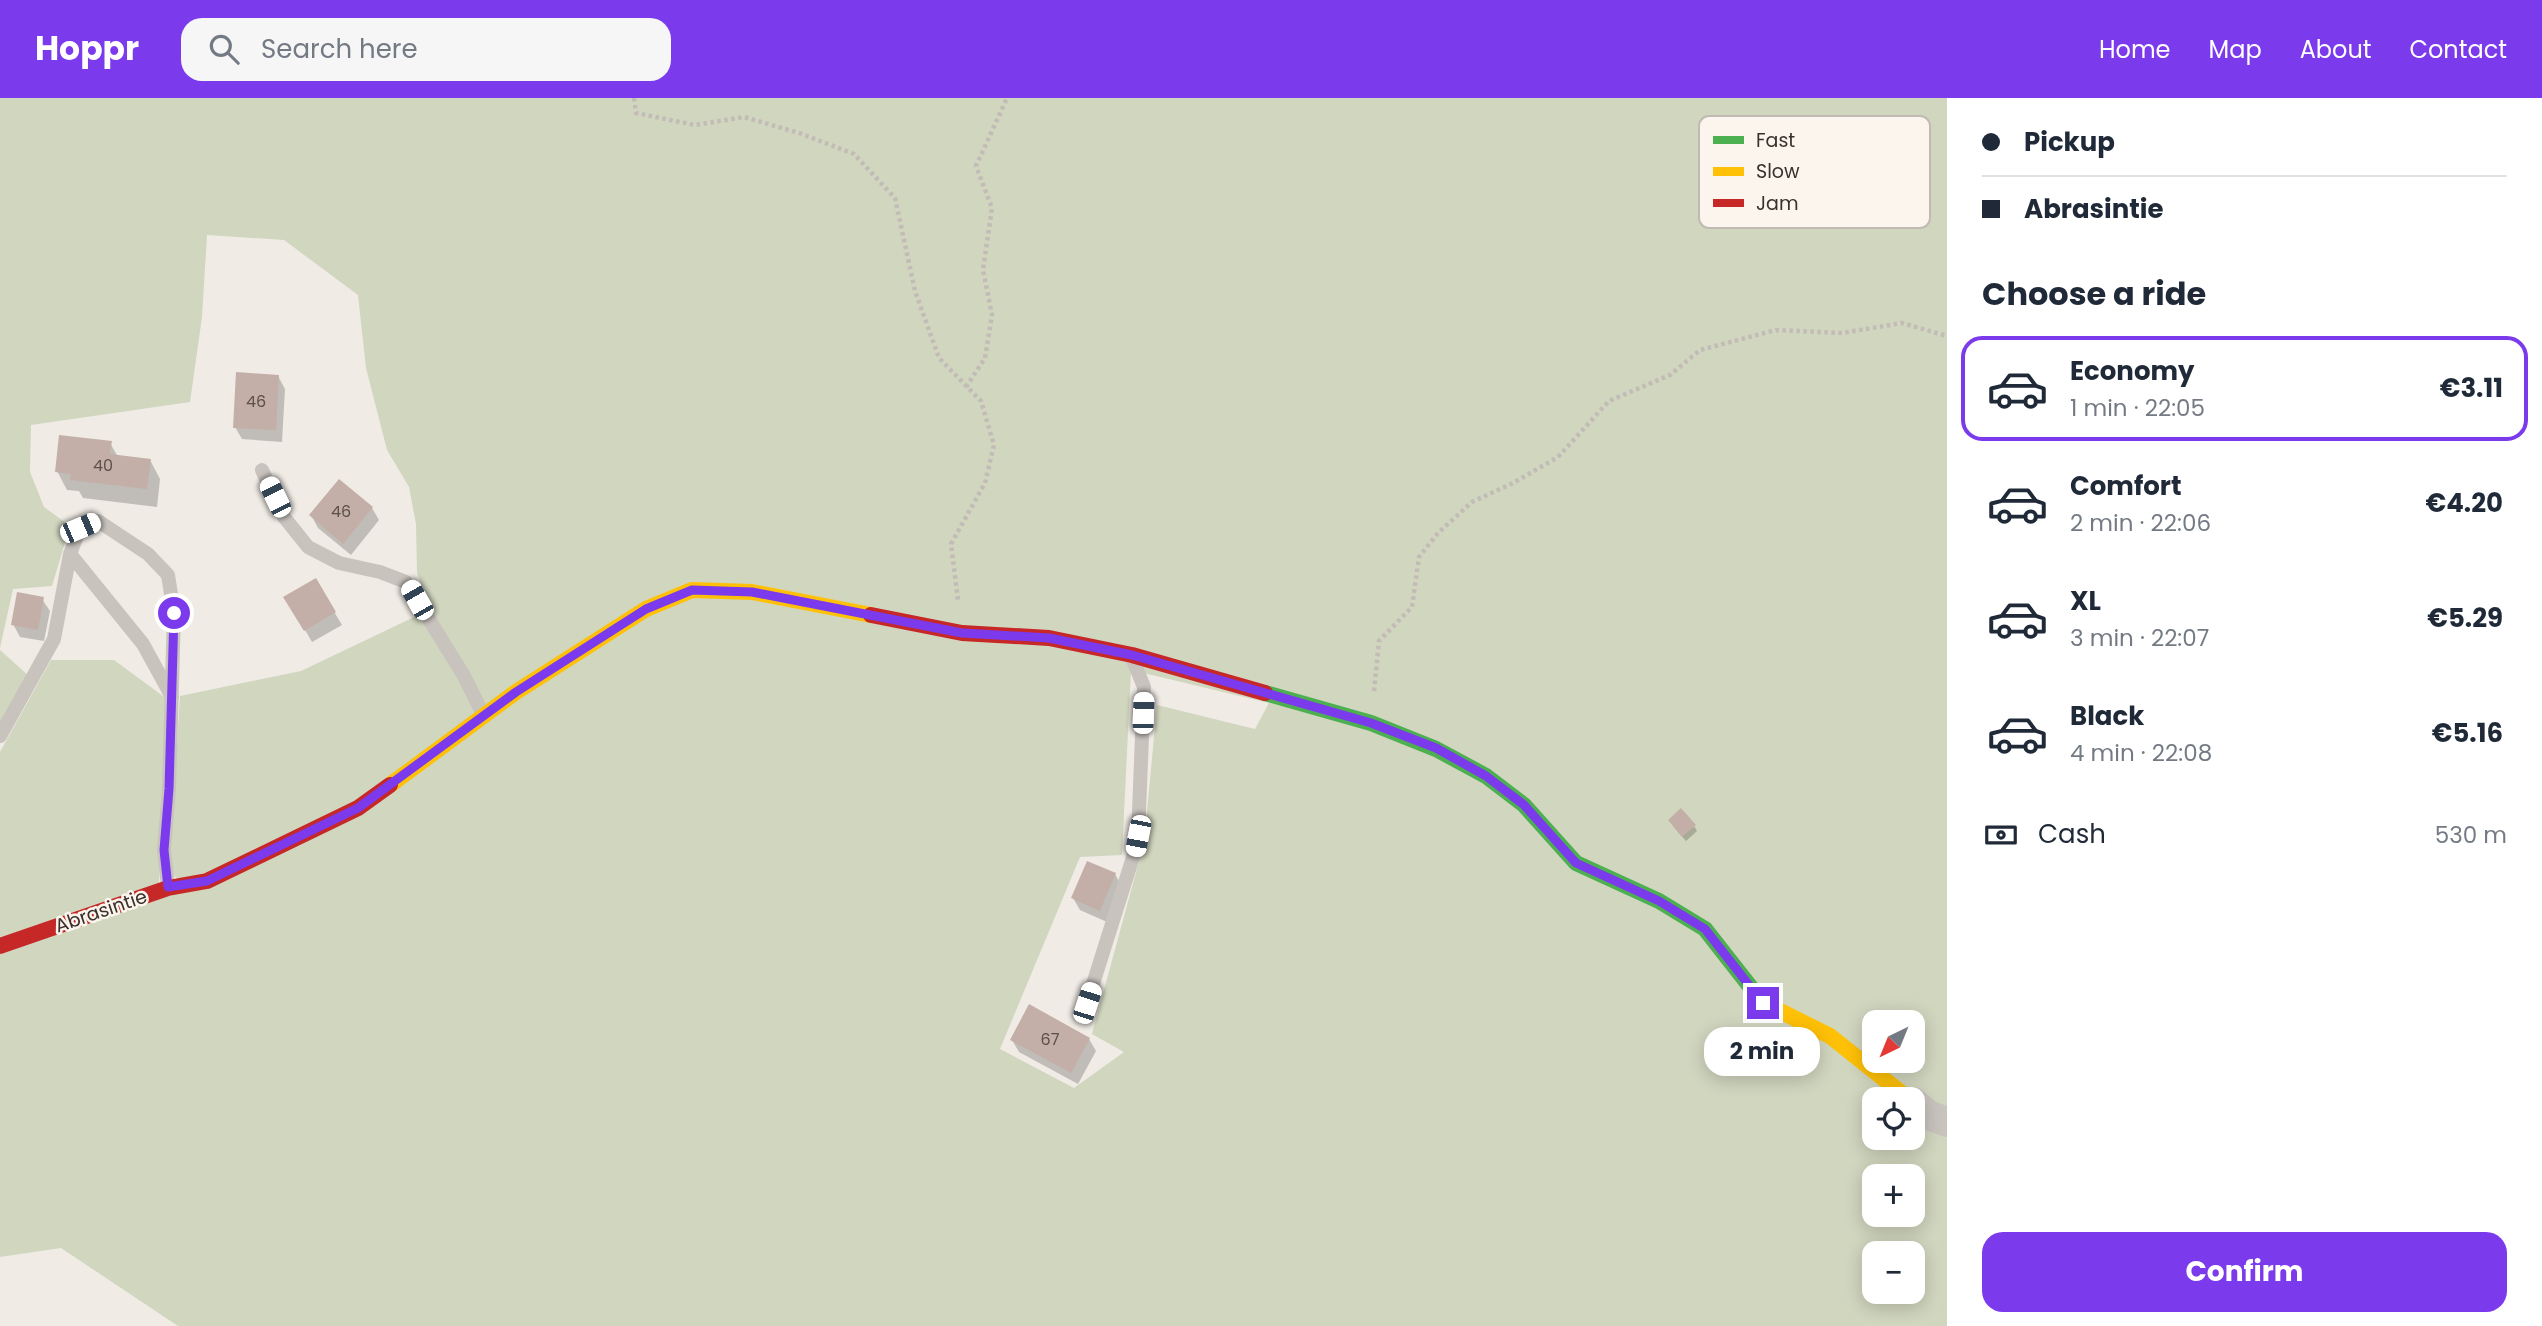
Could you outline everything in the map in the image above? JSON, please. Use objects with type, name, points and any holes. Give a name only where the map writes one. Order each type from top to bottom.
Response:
[{"type":"street","name":"Abrasintie","points":[[0,946],[168,887],[207,881],[358,808],[516,692],[646,609],[692,590],[752,592],[962,633],[1049,638],[1132,655],[1371,723],[1436,748],[1486,776],[1524,805],[1576,863],[1659,901],[1705,929],[1763,1003],[1830,1036],[1895,1087]]},
{"type":"street","name":"Abrasintie","points":[[1925,1112],[1947,1122]]},
{"type":"lane","points":[[262,470],[284,517],[308,547],[339,563],[380,572],[406,582],[464,676],[484,715]]},
{"type":"lane","points":[[0,736],[54,639],[70,554],[80,528],[98,521],[148,554],[168,575],[174,613],[169,789],[164,850],[168,887]]},
{"type":"lane","points":[[70,554],[143,644],[172,698]]},
{"type":"lane","points":[[1087,1003],[1138,836],[1144,687],[1132,655]]},
{"type":"path","points":[[634,98],[636,113],[695,125],[744,117],[799,133],[854,154],[895,198],[915,291],[939,358],[981,401],[994,445],[985,483],[951,544],[962,633]]},
{"type":"path","points":[[966,387],[985,358],[992,316],[983,270],[992,208],[976,166],[1007,98]]},
{"type":"path","points":[[1371,723],[1379,641],[1412,607],[1419,557],[1438,533],[1472,502],[1513,483],[1558,457],[1609,401],[1670,375],[1700,350],[1776,330],[1842,332],[1902,323],[1947,335]]},
{"type":"green space","points":[[0,98],[1947,98],[1947,1326],[178,1326],[61,1248],[0,1257],[0,752],[51,660],[114,660],[167,699],[159,884],[21,932],[179,880],[171,873],[170,859],[180,696],[301,671],[431,609],[417,573],[416,524],[409,487],[387,450],[366,368],[358,295],[284,240],[207,235],[202,317],[190,402],[31,425],[30,472],[44,507],[70,526],[52,586],[13,589],[0,648]],"holes":[[[1131,670],[1269,703],[1255,729],[1157,705],[1144,843],[1092,1034],[1124,1052],[1074,1088],[1000,1049],[1080,857],[1122,855]]]},
{"type":"green space","points":[[0,650],[29,676],[0,729]]},
{"type":"building","points":[[236,372],[279,375],[276,430],[233,428]]},
{"type":"building","points":[[59,435],[112,441],[110,454],[151,459],[147,489],[70,480],[71,474],[55,472]]},
{"type":"building","points":[[339,479],[373,507],[343,544],[309,515]]},
{"type":"building","points":[[316,578],[336,612],[304,631],[283,597]]},
{"type":"building","points":[[17,592],[44,597],[38,630],[11,625]]},
{"type":"building","points":[[1681,808],[1696,825],[1682,837],[1668,820]]},
{"type":"building","points":[[1087,861],[1116,873],[1100,911],[1071,898]]},
{"type":"building","points":[[1029,1004],[1090,1038],[1071,1073],[1010,1040]]},
{"type":"traffic: fast","points":[[1265,693],[1371,723],[1436,749],[1486,776],[1524,805],[1576,863],[1659,901],[1705,929],[1763,1003],[1770,1006]]},
{"type":"traffic: slow","points":[[390,785],[516,692],[646,609],[692,590],[752,592],[871,615]]},
{"type":"traffic: slow","points":[[1770,1006],[1830,1036],[1894,1087]]},
{"type":"traffic: jam","points":[[871,615],[962,633],[1049,638],[1132,655],[1265,693]]},
{"type":"traffic: jam","points":[[0,946],[168,888],[207,881],[358,808],[390,785]]},
{"type":"route","points":[[174,613],[169,789],[164,850],[168,887],[207,881],[358,808],[516,692],[646,609],[692,590],[752,592],[962,633],[1049,638],[1132,655],[1371,723],[1436,748],[1486,776],[1524,805],[1576,863],[1659,901],[1705,929],[1763,1003]]}]
